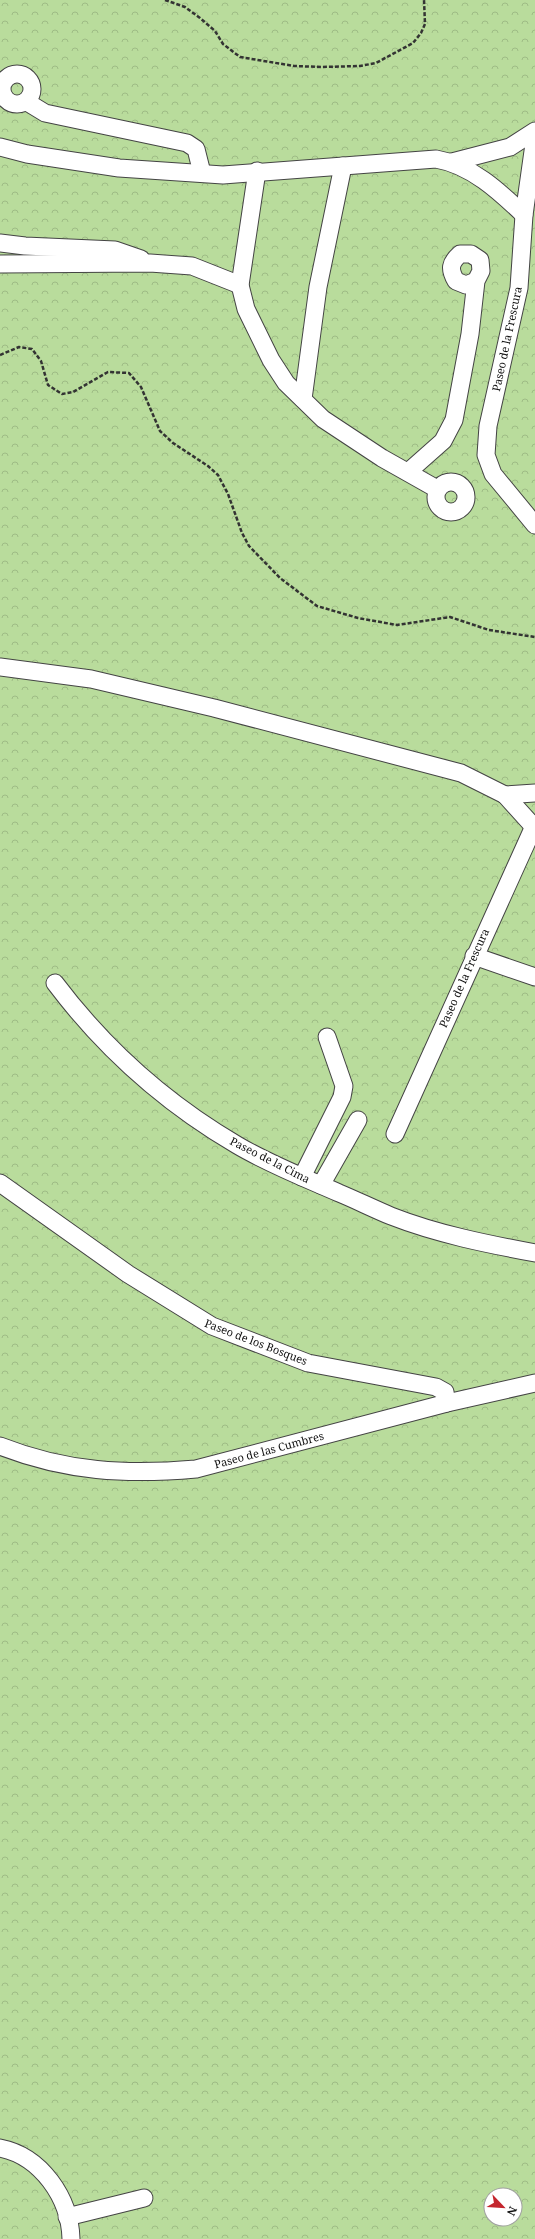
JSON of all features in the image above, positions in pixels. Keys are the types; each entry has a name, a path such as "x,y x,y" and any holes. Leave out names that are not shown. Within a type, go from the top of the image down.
{"street":[{"path":"27,102 45,113 187,143 196,149 202,173"},
{"path":"452,162 510,147 535,131"},
{"name":"Paseo de la Frescura","path":"535,137 524,215 527,289 488,426 486,455 493,474 535,525"},
{"path":"0,147 28,154 119,168 223,175 257,171 436,159 452,162 496,188 524,215"},
{"path":"303,399 318,287 343,166"},
{"path":"257,171 240,285 246,309 267,354 286,383 323,419 437,489"},
{"path":"0,243 25,246 115,250 150,263"},
{"path":"0,264 150,263 192,266 240,285"},
{"path":"408,472 443,441 454,420 470,334 476,281"},
{"path":"0,666 91,679 214,708 462,773 505,795 534,825"},
{"path":"505,795 535,793"},
{"name":"Paseo de la Frescura","path":"395,1134 534,825"},
{"path":"474,956 535,977"},
{"name":"Paseo de la Cima","path":"55,983 76,1012 103,1041 146,1080 196,1118 237,1145 302,1177 393,1216 473,1241 535,1253"},
{"path":"302,1177 342,1097 344,1086 327,1038"},
{"path":"321,1185 358,1120"},
{"name":"Paseo de los Bosques","path":"0,1183 128,1274 212,1326 308,1363 436,1387 445,1392 447,1403"},
{"name":"Paseo de las Cumbres","path":"0,1446 27,1457 70,1467 116,1472 160,1472 196,1469 447,1403 535,1383"},
{"path":"0,2148 30,2159 51,2181 65,2208 71,2239"},
{"path":"67,2217 144,2198"}],"path":[{"path":"165,0 185,7 200,18 215,31 223,44 240,57 294,66 322,67 360,66 376,63 413,43 421,33 425,24 424,0"},
{"path":"0,355 19,347 32,349 41,361 48,385 62,394 73,392 108,372 129,373 141,387 160,431 173,443 208,466 218,475 228,494 242,533 249,546 280,578 317,606 350,616 397,625 450,616 489,630 535,637"}],"green space":[{"path":"0,0 535,0 535,2239 0,2239"}]}
